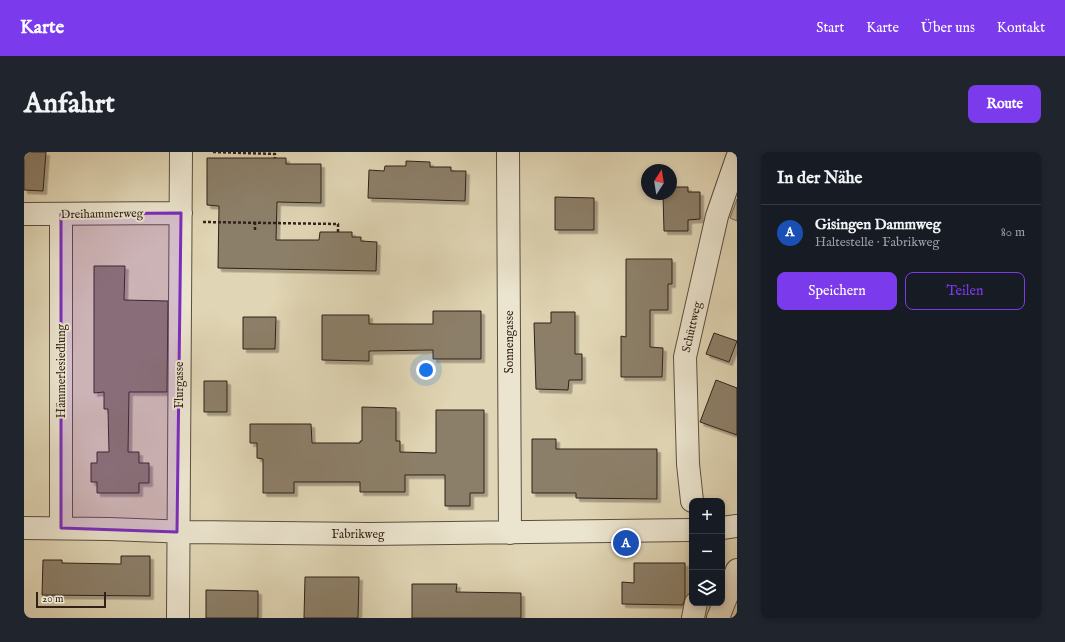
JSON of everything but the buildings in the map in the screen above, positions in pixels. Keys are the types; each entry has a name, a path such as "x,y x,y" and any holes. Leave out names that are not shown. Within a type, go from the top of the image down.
{"street":[{"name":"Flurgasse","path":"178,618 181,152"},
{"name":"Sonnengasse","path":"508,152 510,533"},
{"name":"Schüttweg","path":"692,498 688,464 685,358 717,216 737,158"},
{"name":"Dreihammerweg","path":"24,214 181,217"},
{"name":"Hämmerlesiedlung","path":"61,214 61,528"},
{"path":"725,528 737,526"},
{"name":"Fabrikweg","path":"24,528 178,532 361,534 689,530"},
{"path":"718,618 737,570"},
{"path":"693,618 695,606"}],"path":[{"path":"213,152 275,154 274,158"},
{"path":"181,217 255,222 338,224 338,232"},
{"path":"255,222 255,231"}],"highlighted area":[{"path":"181,213 177,532 61,528 61,214"}],"shaded area":[{"path":"737,199 737,221 730,218"}],"place":[{"name":"Gisingen Dammweg","path":"626,543"}]}
